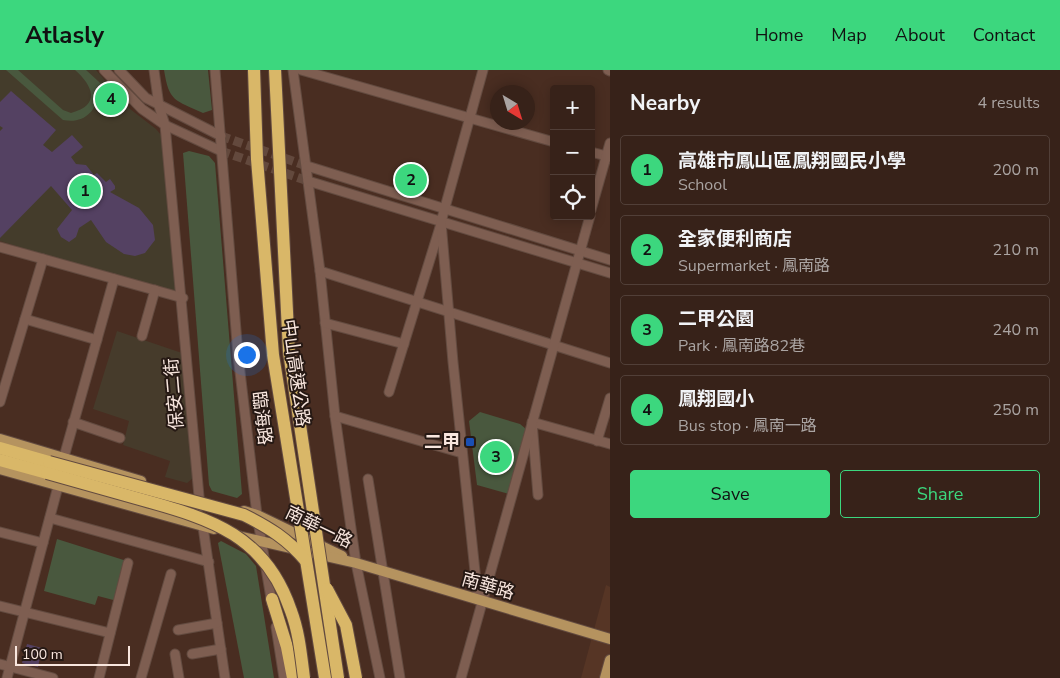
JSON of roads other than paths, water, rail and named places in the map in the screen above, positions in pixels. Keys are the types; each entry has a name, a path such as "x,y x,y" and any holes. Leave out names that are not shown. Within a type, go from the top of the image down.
{"highway":[{"name":"中山高速公路","path":"254,70 257,160 273,355 325,678"},
{"name":"中山高速公路","path":"275,70 289,352 338,678"},
{"path":"0,448 48,468 190,513 217,524 239,538 271,570 284,592 298,636 304,678"},
{"path":"0,460 48,468 210,504 244,515 270,528 300,553 335,600 346,625 356,678"},
{"path":"272,599 287,647 293,678"}],"main road":[{"name":"南華一路","path":"0,440 257,515 356,563"},
{"name":"南華一路","path":"0,468 263,543 356,563"},
{"name":"南華路","path":"356,563 610,638"},
{"path":"604,678 610,660"}],"street":[{"path":"104,70 142,109 165,124 221,150"},
{"path":"119,70 146,98 221,136"},
{"name":"保安二街","path":"154,70 159,106 165,124 199,498 225,678"},
{"name":"臨海路","path":"215,70 238,355 257,515 284,678"},
{"path":"293,70 320,271 335,416 356,563 380,678"},
{"path":"301,70 550,141"},
{"path":"389,392 441,222 483,70"},
{"path":"595,198 608,157 610,143"},
{"path":"595,153 608,157"},
{"path":"306,166 610,260"},
{"path":"308,181 610,273"},
{"path":"461,678 480,600 589,220"},
{"path":"441,222 462,453 480,600"},
{"path":"0,247 182,298"},
{"path":"0,402 43,259"},
{"path":"320,271 610,363"},
{"path":"7,678 50,518 63,458 114,279"},
{"path":"142,336 155,290"},
{"path":"25,318 97,340"},
{"path":"325,323 404,344"},
{"path":"597,441 610,398"},
{"path":"335,416 462,453"},
{"path":"73,422 120,438"},
{"path":"532,422 610,444"},
{"path":"532,422 538,495"},
{"path":"368,479 400,678"},
{"path":"50,518 209,562"},
{"path":"0,532 43,543"},
{"path":"98,678 128,563"},
{"path":"141,678 171,574"},
{"path":"0,606 110,633"},
{"path":"178,630 217,623"},
{"path":"192,654 221,649"},
{"path":"175,654 179,678"},
{"path":"0,664 53,678"}],"tunnel":[{"path":"221,136 307,166"},
{"path":"221,151 308,181"}],"place":[{"name":"鳳翔國小","path":"111,99"},
{"name":"全家便利商店","path":"411,180"},
{"name":"高雄市鳳山區鳳翔國民小學","path":"85,191"},
{"name":"二甲","path":"470,442"},
{"name":"二甲公園","path":"496,457"}]}
